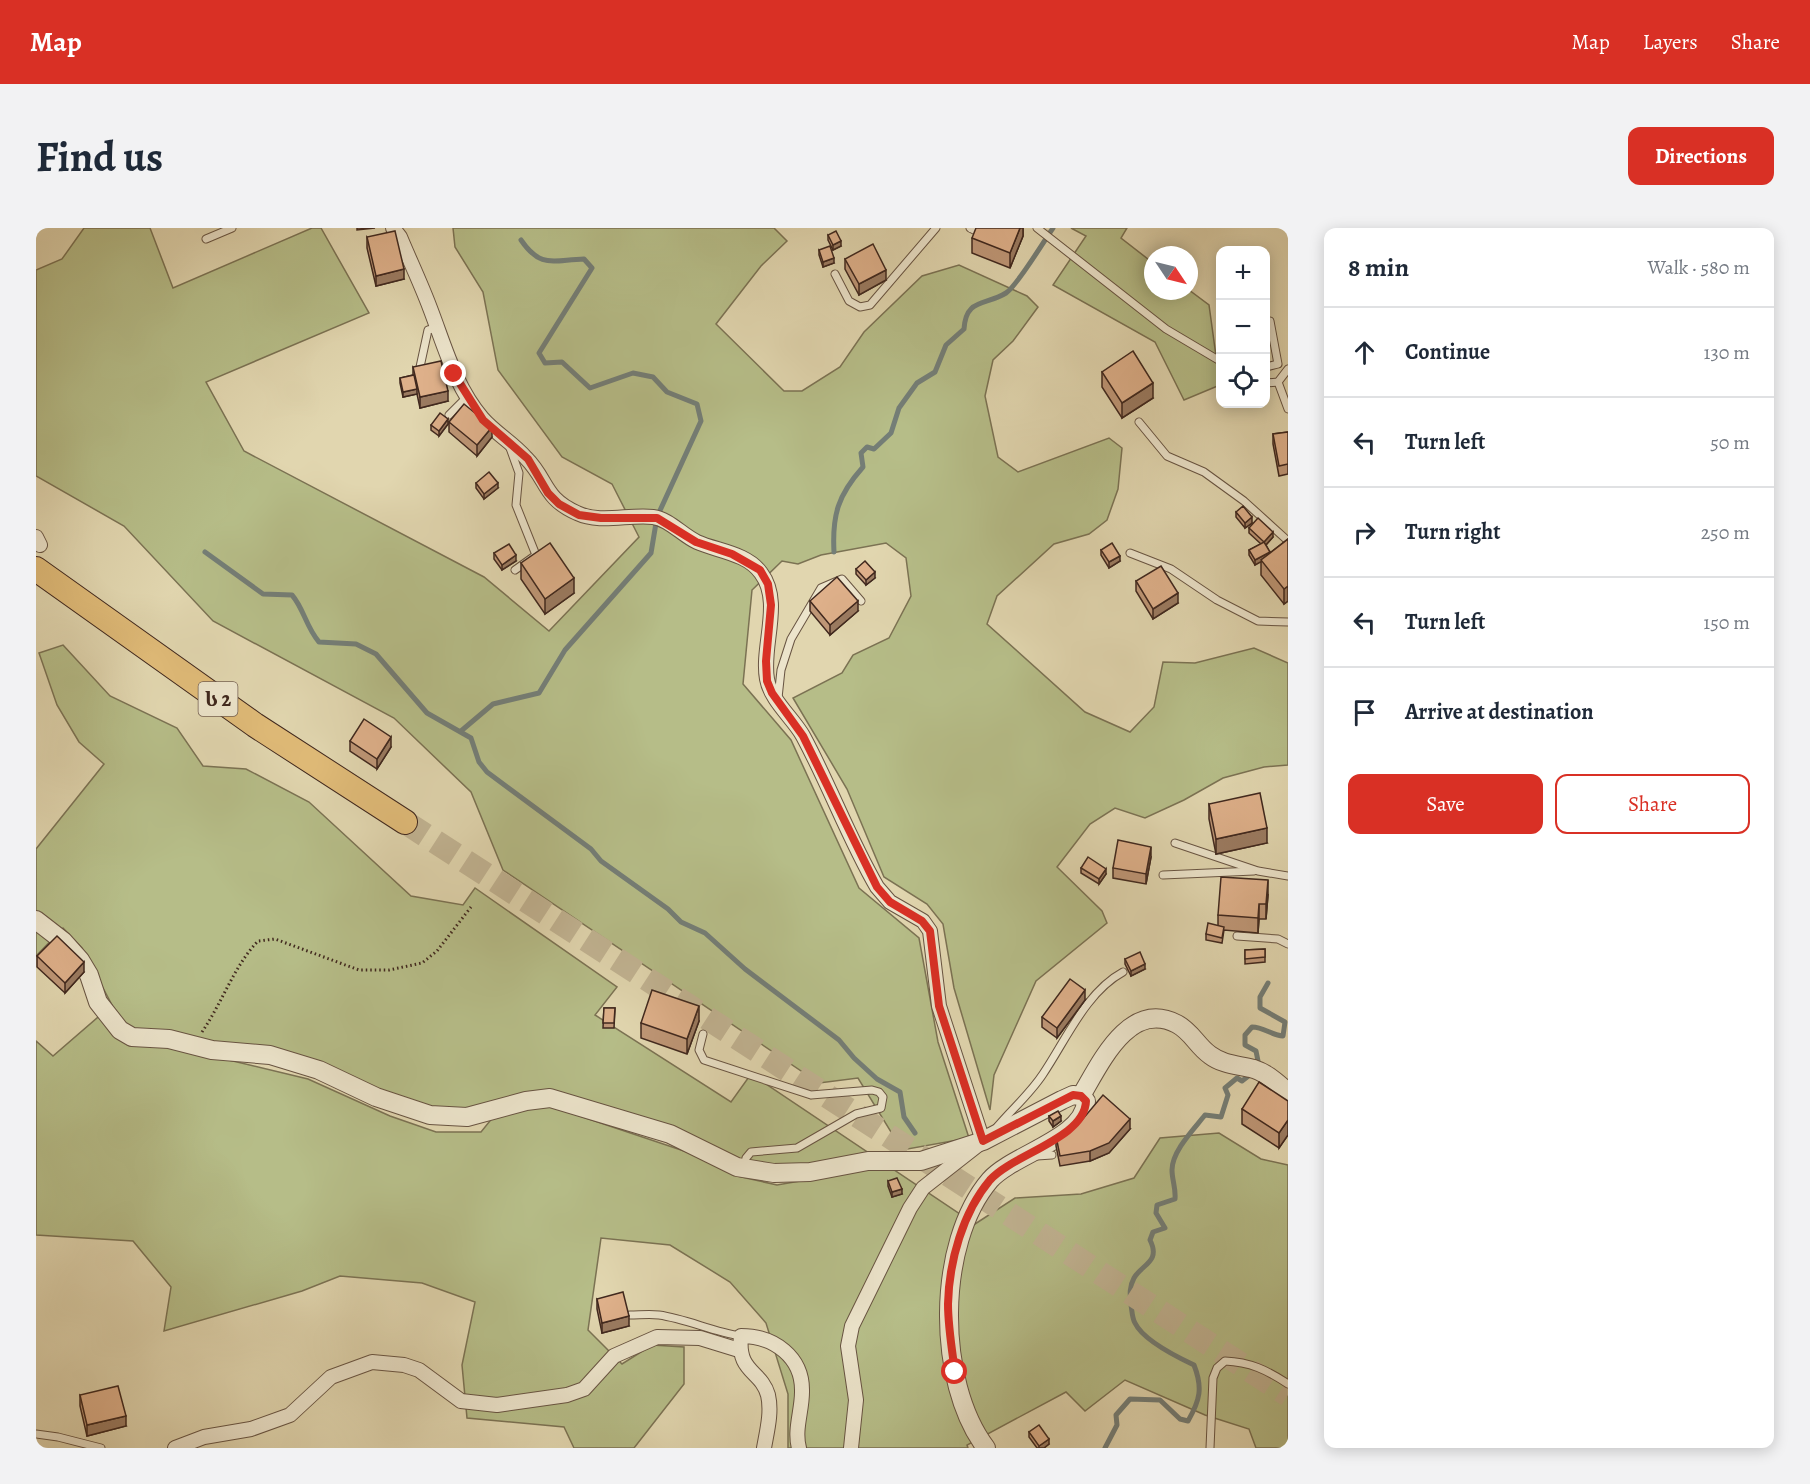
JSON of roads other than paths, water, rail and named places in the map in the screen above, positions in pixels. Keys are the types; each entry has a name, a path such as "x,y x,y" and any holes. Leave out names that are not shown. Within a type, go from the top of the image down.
{"highway":[{"name":"ს 2","path":"36,569 255,725 405,822"}],"street":[{"path":"391,231 437,328 454,374 466,397 483,420 528,459 548,493 559,504 579,515 601,518 657,518 696,542 732,554 760,570 768,584 771,605 766,661 767,681 803,736 877,887 890,902 922,921 930,931 939,1006 983,1141"},
{"path":"36,920 63,941 80,960 89,975 98,1002 120,1030 132,1037 169,1039 212,1050 239,1051 296,1062 376,1097 430,1115 466,1118 526,1101 550,1098 670,1134 744,1170 774,1173 801,1172 868,1161 921,1161 983,1141 1062,1100 1073,1095 1081,1096 1086,1101 1086,1108 1080,1119 1061,1136 1023,1156 991,1179 976,1200 957,1247 948,1303 955,1372 974,1426 986,1448"},
{"path":"1081,1096 1120,1035 1134,1024 1156,1019 1175,1023 1191,1033 1210,1056 1266,1074 1288,1092"},
{"path":"851,1448 856,1400 848,1346 852,1326 910,1208 923,1188 983,1141"},
{"path":"175,1448 204,1437 251,1429 290,1415 331,1377 372,1362 397,1363 419,1370 461,1401 497,1405 567,1395 584,1389 614,1356 657,1336 778,1344 794,1359 802,1390 797,1440 799,1448"},
{"path":"740,1343 744,1364 768,1394 769,1420 764,1448"}],"lane":[{"path":"206,239 232,228"},
{"path":"835,274 849,301 860,307 870,305 936,228"},
{"path":"1037,228 1166,329 1216,358"},
{"path":"1270,321 1278,364 1270,366"},
{"path":"420,367 428,330 437,328"},
{"path":"1270,383 1278,382 1288,369"},
{"path":"1278,382 1288,409"},
{"path":"449,415 466,397"},
{"path":"1139,422 1167,456 1204,472 1244,501 1288,541"},
{"path":"503,436 513,454 519,473 516,505 536,555 515,570"},
{"path":"1130,553 1171,569 1217,600 1258,621 1288,622"},
{"path":"778,700 781,670 791,639 821,588 842,579 861,600"},
{"path":"1175,843 1258,871 1288,876"},
{"path":"1163,875 1258,871"},
{"path":"1237,936 1278,939 1288,944"},
{"path":"983,1141 1037,1082 1108,980 1123,972"},
{"path":"703,1034 699,1050 704,1060 811,1095 872,1090 879,1092 883,1097 881,1107 856,1114 797,1148 751,1152 746,1158 744,1170"},
{"path":"1023,1156 1052,1155"},
{"path":"630,1315 658,1315 684,1321 740,1343"},
{"path":"1210,1448 1213,1378 1217,1368 1225,1360 1244,1361 1270,1371 1288,1383"},
{"path":"36,1434 101,1448"}],"waterway":[{"path":"834,552 834,527 838,506 854,477 863,467 861,453 867,447 874,449 891,433 899,408 917,383 935,372 946,345 964,329 968,312 978,304 998,297 1011,289 1053,228"},
{"path":"461,731 493,704 539,693 565,650 651,553 657,517 701,421 697,404 667,392 653,377 633,373 590,388 562,362 545,363 539,353 592,268 584,259 555,261 541,259 521,240"},
{"path":"205,552 263,594 292,595 319,642 356,644 376,654 427,713 471,738 479,762 487,772 591,849 601,861 668,909 681,922 705,933 745,969 839,1040 854,1058 877,1079 900,1092 904,1117 915,1133"},
{"path":"1258,1061 1256,1051 1245,1045 1245,1035 1252,1027 1283,1036 1285,1022 1260,1008 1260,997 1268,983"},
{"path":"1105,1448 1117,1425 1116,1415 1130,1399 1160,1400 1180,1419 1188,1421 1195,1407 1199,1394 1199,1380 1194,1365 1161,1347 1139,1329 1133,1316 1131,1288 1137,1273 1152,1258 1153,1247 1150,1240 1153,1232 1165,1228 1156,1213 1157,1205 1175,1199 1172,1170 1176,1155 1205,1115 1221,1117 1228,1095 1225,1088 1237,1078 1242,1081 1251,1074"}],"tunnel":[{"path":"405,822 1288,1395"}]}
